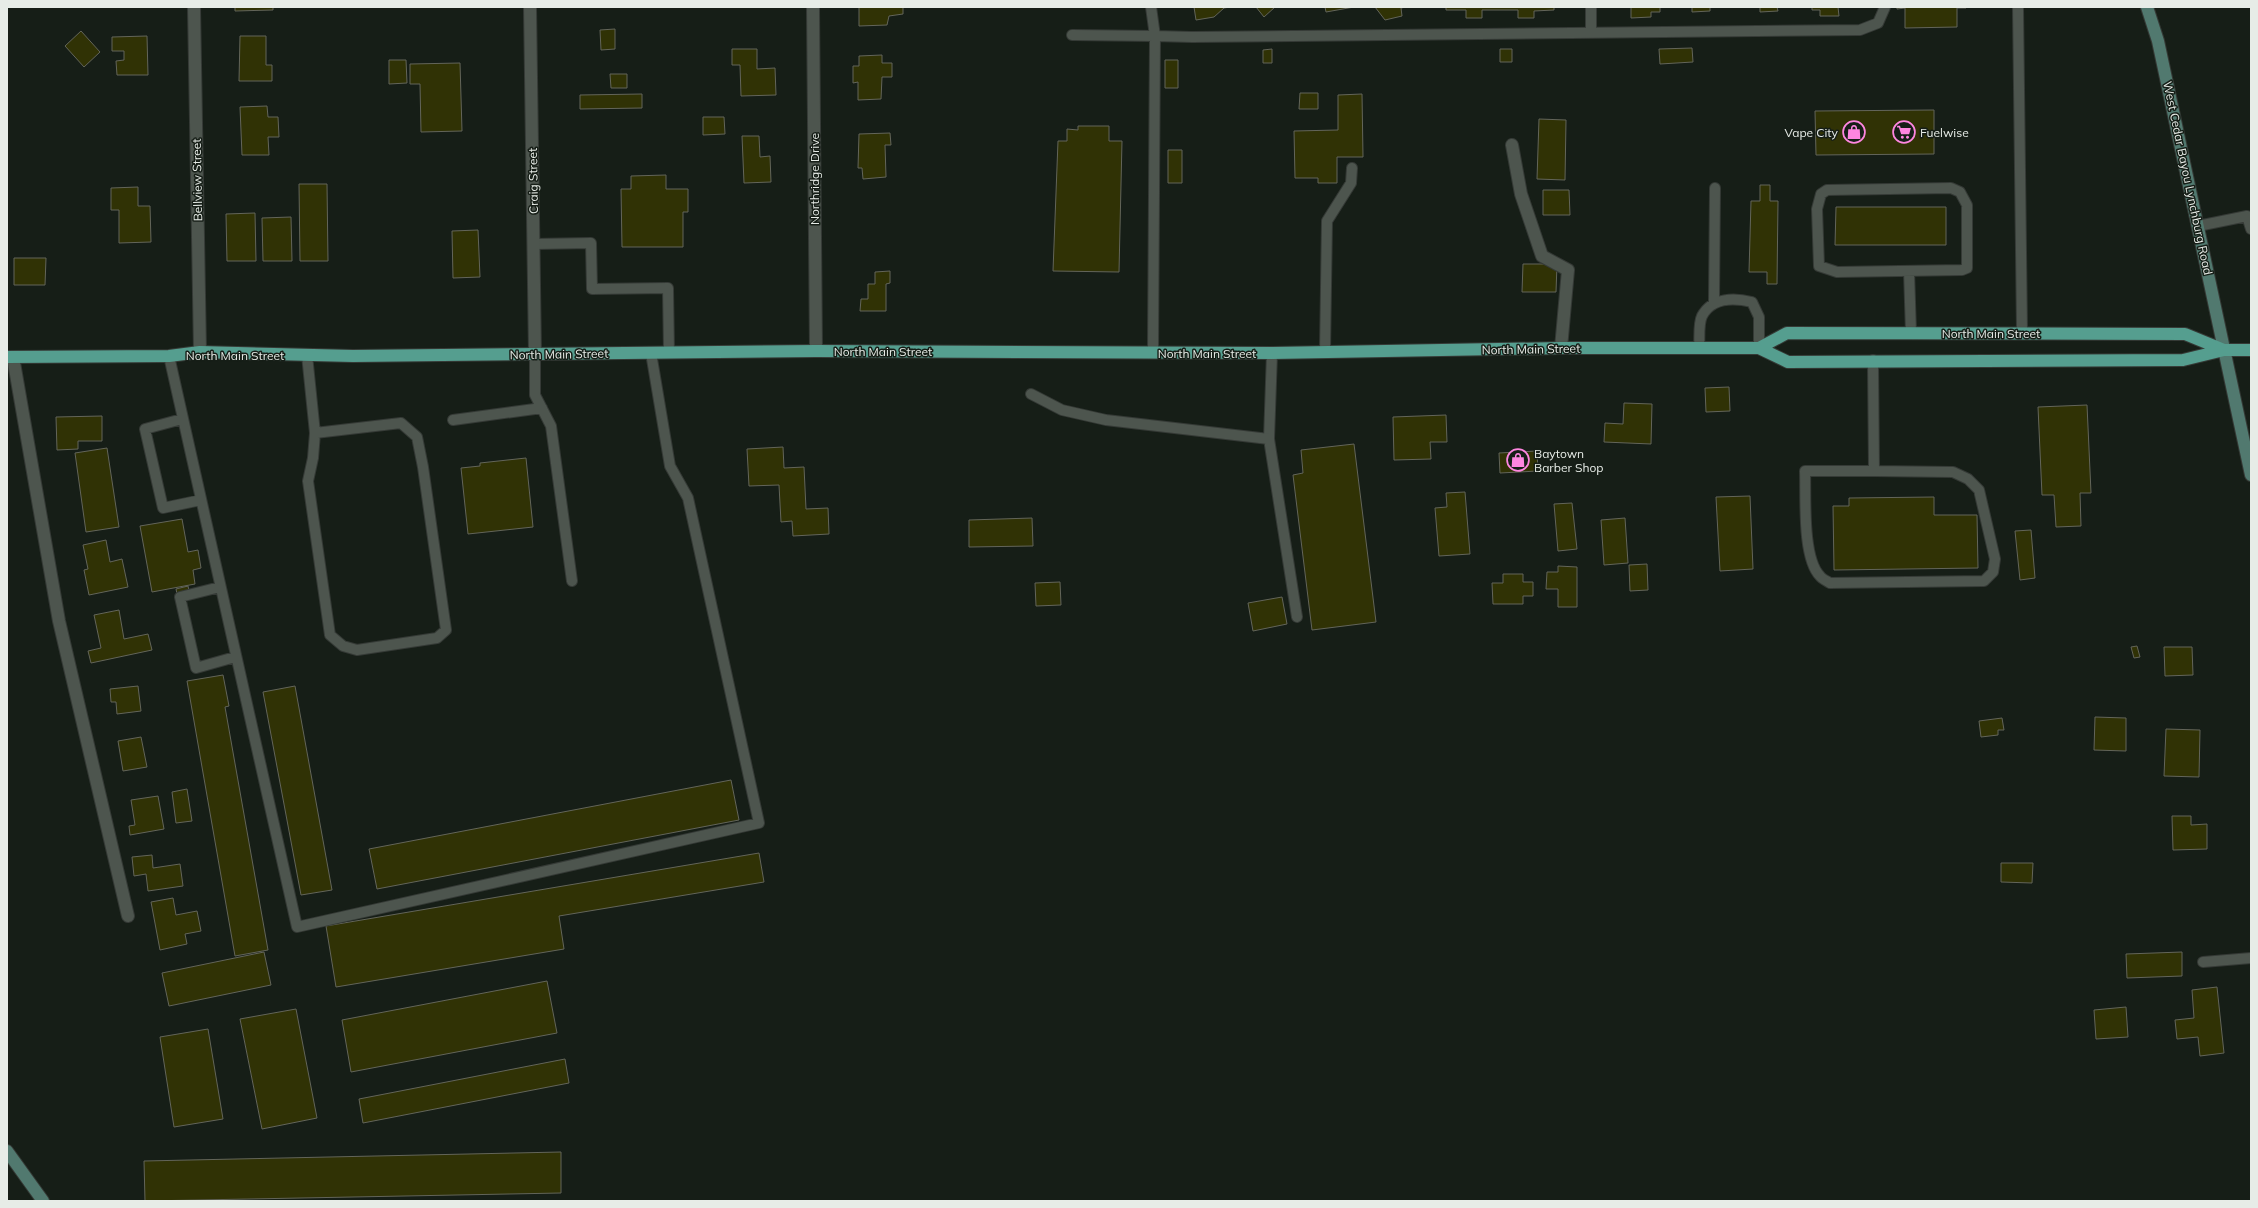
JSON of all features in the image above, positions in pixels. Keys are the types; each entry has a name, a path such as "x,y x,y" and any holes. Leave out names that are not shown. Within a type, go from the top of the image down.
{"main road":[{"name":"West Cedar Bayou Lynchburg Road","path":"2147,7 2158,41 2251,475"},
{"name":"North Main Street","path":"1759,348 1787,333 2022,332 2185,334 2224,350"},
{"name":"North Main Street","path":"10,357 168,356 200,352 307,355 816,351 1272,353 1561,348 1759,348 1788,362 1873,360 2015,362 2183,360 2224,350 2251,350"},
{"path":"7,1151 43,1201"}],"street":[{"name":"Bellview Street","path":"194,7 200,352"},
{"name":"Craig Street","path":"530,7 535,354"},
{"name":"Northridge Drive","path":"813,7 816,351"},
{"path":"1512,145 1521,194 1542,256 1568,270 1561,348"},
{"path":"10,357 59,621 128,916"}],"lane":[{"path":"1151,7 1155,36 1153,353"},
{"path":"1591,7 1591,33"},
{"path":"1072,36 1860,30 1878,23 1885,7"},
{"path":"2018,7 2022,332"},
{"path":"1325,352 1327,221 1352,183 1352,168"},
{"path":"1714,303 1715,188"},
{"path":"1951,188 1960,192 1967,205 1967,268 1962,270 1909,272 1837,272 1819,266 1817,209 1821,194 1827,190 1842,189 1951,188"},
{"path":"2198,226 2246,216 2251,229"},
{"path":"534,244 591,243 592,289 668,288 669,353"},
{"path":"1909,272 1911,333"},
{"path":"1699,348 1701,317 1714,303 1737,298 1752,302 1759,317 1759,348"},
{"path":"168,356 297,928 759,823 688,498 670,466 651,353"},
{"path":"1272,353 1269,439 1297,617"},
{"path":"535,354 535,395 551,426 572,581"},
{"path":"307,355 315,433 313,458 308,481 330,635 344,646 357,650 437,638 446,630 423,467 417,437 401,423 315,433"},
{"path":"1873,360 1874,471"},
{"path":"1030,394 1062,410 1106,420 1269,439"},
{"path":"453,420 542,408"},
{"path":"182,419 145,429 163,508 201,500"},
{"path":"1805,471 1874,471 1953,472 1968,479 1980,490 1995,559 1993,572 1984,581 1830,583 1820,576 1811,560 1806,524 1805,471"},
{"path":"220,587 180,598 196,668 235,657"},
{"path":"2203,962 2251,958"}],"building":[{"path":"235,7 273,7 273,10 235,11"},
{"path":"859,7 903,7 903,14 889,16 887,25 859,26"},
{"path":"1194,7 1230,7 1224,8 1214,17 1196,20"},
{"path":"1256,7 1275,7 1264,17"},
{"path":"1325,7 1354,7 1326,12"},
{"path":"1375,7 1406,7 1401,8 1402,16 1385,20"},
{"path":"1446,7 1554,7 1554,10 1534,11 1534,18 1518,18 1518,10 1482,10 1482,18 1466,18 1466,10 1446,10"},
{"path":"1631,7 1660,7 1660,12 1651,12 1651,17 1631,18"},
{"path":"1692,7 1710,7 1710,11 1692,12"},
{"path":"1760,7 1777,7 1778,11 1760,12"},
{"path":"1812,7 1838,7 1839,16 1820,16 1820,10 1812,10"},
{"path":"1897,7 1966,8 1957,8 1957,27 1905,28 1905,8 1897,9"},
{"path":"615,29 615,49 601,50 600,30"},
{"path":"81,31 100,52 84,67 65,46"},
{"path":"147,36 148,75 117,75 116,61 124,60 124,51 112,51 112,37"},
{"path":"240,36 266,36 266,65 272,65 272,81 239,81"},
{"path":"1692,48 1693,62 1660,64 1659,49"},
{"path":"732,49 757,49 757,69 775,68 776,95 741,96 740,65 732,65"},
{"path":"1272,49 1272,63 1263,63 1263,50"},
{"path":"1500,49 1512,49 1512,62 1500,62"},
{"path":"882,55 882,63 892,63 892,77 882,77 881,99 858,100 858,82 853,83 853,66 859,66 859,56"},
{"path":"389,60 406,60 407,83 389,84"},
{"path":"1165,60 1178,60 1178,88 1165,88"},
{"path":"460,63 462,131 421,132 420,84 410,84 410,64"},
{"path":"610,74 627,74 627,88 611,88"},
{"path":"1300,93 1318,93 1318,109 1299,109"},
{"path":"642,94 642,108 580,109 580,95"},
{"path":"1362,94 1363,157 1337,157 1337,183 1318,183 1318,178 1295,178 1294,131 1338,130 1338,95"},
{"path":"267,106 268,117 278,117 279,137 268,137 269,155 242,155 240,107"},
{"path":"1934,110 1934,154 1816,155 1815,111"},
{"path":"703,117 724,117 725,134 703,135"},
{"path":"1539,119 1566,120 1565,180 1537,179"},
{"path":"1078,126 1109,126 1109,141 1122,141 1119,272 1053,271 1058,141 1067,141 1067,129 1078,130"},
{"path":"890,133 891,145 885,145 886,177 863,179 862,168 858,168 859,134"},
{"path":"742,136 759,136 760,157 770,156 771,182 744,183"},
{"path":"1168,150 1182,150 1182,183 1168,183"},
{"path":"666,175 666,189 688,189 688,212 683,212 683,247 622,247 621,189 631,189 631,176"},
{"path":"299,184 327,184 328,261 300,261"},
{"path":"1760,185 1770,185 1770,201 1778,201 1777,284 1767,284 1767,272 1749,272 1751,201 1760,201"},
{"path":"138,187 138,206 150,206 151,242 119,243 119,210 111,210 111,188"},
{"path":"1543,190 1569,190 1570,215 1543,215"},
{"path":"1836,207 1946,207 1946,245 1835,245"},
{"path":"255,213 256,261 227,261 226,214"},
{"path":"291,217 292,261 263,261 262,218"},
{"path":"478,230 480,277 453,278 452,231"},
{"path":"14,258 46,258 45,285 14,285"},
{"path":"1523,264 1557,264 1556,292 1522,292"},
{"path":"890,271 890,283 886,284 886,311 860,311 861,299 868,299 868,284 875,284 875,272"},
{"path":"1729,387 1730,411 1706,412 1705,388"},
{"path":"1624,403 1652,404 1651,444 1604,442 1605,423 1623,424"},
{"path":"2087,405 2091,493 2080,493 2081,526 2056,527 2054,495 2042,495 2038,407"},
{"path":"1446,415 1447,442 1430,442 1431,459 1394,460 1393,417"},
{"path":"102,416 102,441 78,441 78,449 57,450 56,417"},
{"path":"1354,444 1376,622 1312,630 1293,475 1303,473 1301,450"},
{"path":"783,447 784,468 804,467 806,509 828,508 829,534 793,536 792,521 781,522 779,485 749,486 747,449"},
{"path":"107,448 119,527 86,532 75,453"},
{"path":"1537,451 1538,471 1500,473 1499,453"},
{"path":"526,458 533,527 468,534 461,468 480,466 480,463"},
{"path":"1465,492 1470,554 1439,556 1435,508 1447,507 1446,493"},
{"path":"1750,496 1753,569 1720,571 1716,497"},
{"path":"1934,497 1934,515 1977,515 1978,568 1834,570 1833,506 1849,506 1849,498"},
{"path":"1572,503 1577,549 1558,551 1554,504"},
{"path":"1032,518 1033,546 969,547 969,520"},
{"path":"1625,518 1628,563 1604,565 1601,520"},
{"path":"182,519 188,552 198,550 201,568 193,570 195,584 152,592 140,526"},
{"path":"2031,530 2035,578 2020,580 2015,531"},
{"path":"106,540 110,562 122,559 128,587 89,595 84,570 88,569 83,545"},
{"path":"1647,564 1648,590 1630,591 1629,565"},
{"path":"1558,566 1577,567 1577,607 1558,607 1558,589 1546,589 1547,572 1558,572"},
{"path":"1503,574 1523,574 1523,582 1533,582 1533,596 1523,596 1523,604 1493,604 1492,583 1503,583"},
{"path":"1060,582 1061,605 1036,606 1035,583"},
{"path":"188,586 189,591 177,594 176,589"},
{"path":"1282,597 1287,624 1253,631 1248,603"},
{"path":"119,610 124,639 148,634 152,650 91,663 88,651 101,648 94,615"},
{"path":"2137,646 2140,657 2134,658 2131,647"},
{"path":"2164,647 2192,647 2193,675 2165,676"},
{"path":"223,675 229,706 225,707 268,950 235,956 187,681"},
{"path":"138,686 141,711 117,714 116,702 111,702 110,689"},
{"path":"295,686 332,890 301,895 263,692"},
{"path":"2095,717 2126,718 2126,751 2094,750"},
{"path":"2002,718 2004,730 1998,730 1998,735 1981,737 1979,721"},
{"path":"2166,729 2200,730 2199,777 2164,776"},
{"path":"141,737 147,767 123,771 118,741"},
{"path":"731,780 739,820 377,889 369,849"},
{"path":"187,789 192,821 176,823 172,792"},
{"path":"158,796 164,829 130,835 129,826 135,825 131,800"},
{"path":"2172,816 2191,816 2191,825 2207,824 2207,849 2173,850"},
{"path":"759,853 764,882 559,916 564,949 336,987 326,926"},
{"path":"152,855 153,868 180,864 183,886 148,891 146,874 134,876 132,857"},
{"path":"2001,863 2033,863 2032,883 2001,882"},
{"path":"173,898 176,915 197,911 201,931 185,934 187,944 160,950 151,902"},
{"path":"264,952 271,985 169,1006 162,973"},
{"path":"2182,952 2182,976 2127,978 2126,954"},
{"path":"547,981 557,1033 351,1072 342,1020"},
{"path":"2217,987 2224,1053 2200,1056 2198,1037 2177,1039 2175,1020 2194,1018 2192,990"},
{"path":"2126,1007 2128,1037 2096,1039 2094,1010"},
{"path":"296,1009 317,1118 262,1129 240,1019"},
{"path":"208,1029 223,1119 174,1127 160,1037"},
{"path":"565,1059 569,1083 363,1123 359,1099"},
{"path":"561,1152 561,1193 145,1201 144,1161"}],"place":[{"name":"Vape City","path":"1854,132"},
{"name":"Fuelwise","path":"1904,132"},
{"name":"Baytown Barber Shop","path":"1518,460"}]}
